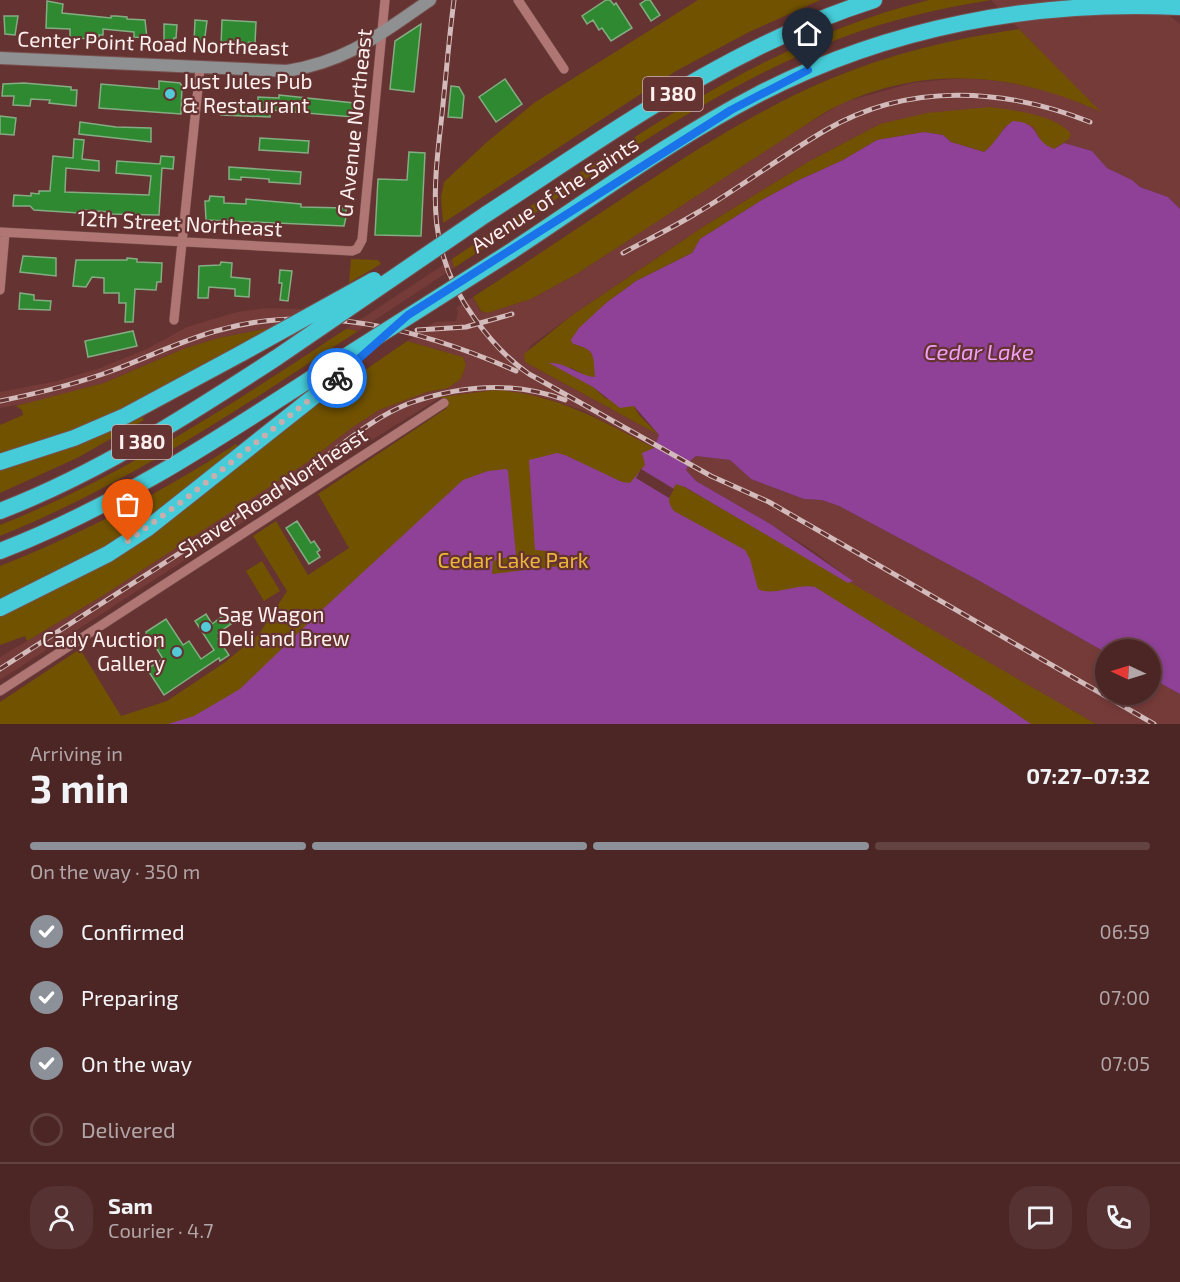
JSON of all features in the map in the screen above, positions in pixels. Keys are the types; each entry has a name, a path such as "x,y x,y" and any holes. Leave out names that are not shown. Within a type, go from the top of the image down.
{"highway":[{"name":"Avenue of the Saints","path":"0,511 49,490 136,445 276,358 485,215 627,122 710,72 779,36 874,0"},
{"name":"Avenue of the Saints","path":"0,551 62,525 157,476 510,252 675,144 758,94 848,54 904,36 968,20 1091,5 1180,7"},
{"path":"0,462 74,438 125,416 323,306 434,249"},
{"path":"0,608 108,554 148,528 350,368 408,315"}],"main road":[{"name":"Center Point Road Northeast","path":"0,58 265,72 287,71 337,59 382,33 430,0"}],"street":[{"name":"G Avenue Northeast","path":"357,249 362,240 385,0"},
{"path":"518,0 564,69"},
{"path":"174,320 200,69"},
{"path":"0,290 2,232"},
{"name":"12th Street Northeast","path":"2,232 352,251 357,249"},
{"name":"Shaver Road Northeast","path":"0,691 444,403"}],"shaded area":[{"path":"991,0 1150,0 1180,24 1180,209 1168,197 1140,187 1132,180 1107,168 1092,151 1064,143 1069,139 880,124 808,162 703,227 530,346 525,362 659,435 654,448 584,411 542,397 495,390 441,397 317,474 0,680 0,657 104,595 309,461 379,410 427,392 448,388 461,379 466,365 463,357 407,341 435,322 456,321 458,312 456,308 473,297 480,311 486,313 531,299 575,275 794,132 844,102 912,83 962,78 991,80 1050,90 1099,111"},
{"path":"452,259 454,268 358,331 346,329"},
{"path":"268,308 303,309 270,328 218,338 183,349 104,383 41,401 0,408 0,392 57,381 100,368 147,349 187,327 237,312"},
{"path":"696,456 730,460 751,479 804,499 822,500 839,506 976,579 1095,646 1095,705 1161,705 1161,684 1180,694 1180,724 1096,724 848,583 852,581 815,552 696,481 686,470"}],"green space":[{"path":"698,0 820,0 749,32 676,71 443,223 441,197 444,182 487,142 534,103"},
{"path":"929,0 991,0 896,20 841,38 789,60 739,85 642,142 454,268 452,259 622,145 740,75 801,45 864,19"},
{"path":"1019,29 1101,112 1067,98 997,81 962,78 927,80 892,86 858,97 824,113 575,275 531,299 487,313 481,311 473,297 694,152 774,105 852,70 899,55 947,42"},
{"path":"990,107 1045,118 1055,122 1071,134 1069,139 1054,149 1043,145 1033,126 1006,125 992,146 984,152 951,142 943,135 924,132 877,140 843,160 762,200 700,239 692,253 636,281 606,303 573,344 590,351 596,377 587,377 570,367 576,376 605,398 634,406 639,415 659,435 525,362 524,354 571,316 703,227 808,162 880,124 927,113"},
{"path":"351,259 378,260 381,264 349,283"},
{"path":"270,328 139,401 105,417 36,443 0,453 0,425 23,415 22,410 16,406 104,383 183,349 218,338"},
{"path":"346,329 358,331 228,416 94,493 0,536 0,525 46,506 135,461 263,384"},
{"path":"407,341 463,357 466,365 461,379 448,388 427,392 379,410 309,461 104,595 27,641 25,636 0,645 0,616 33,600"},
{"name":"Cedar Lake Park","path":"495,390 538,397 578,410 654,448 643,457 645,462 679,484 1096,724 0,724 0,702 80,649 121,716 167,701 224,663 259,634 287,591 253,536 276,521 308,575 349,548 318,494 447,408 441,397"},
{"path":"141,415 144,420 77,458 0,493 0,468"},
{"path":"236,444 239,447 142,523 102,550 0,602 0,566 121,511"},
{"path":"262,561 280,591 264,601 246,571"}],"water":[{"name":"Cedar Lake","path":"1013,121 1022,122 1032,128 1042,141 1054,149 1064,143 1092,151 1107,168 1132,180 1140,187 1168,197 1180,209 1180,694 1161,684 1161,639 1095,639 1095,646 976,579 839,506 822,500 804,499 751,479 730,460 696,456 686,470 696,481 772,525 853,581 848,583 685,487 676,484 669,501 674,511 745,550 750,559 758,589 771,592 815,587 1031,724 168,724 194,716 240,689 463,480 488,471 506,469 508,471 516,555 493,561 492,574 560,566 559,552 535,550 529,460 557,453 622,482 630,483 645,465 642,453 654,448 659,435 634,406 620,408 593,387 549,363 595,377 592,354 586,348 573,344 571,340 579,328 606,303 636,281 692,253 700,239 762,200 843,160 877,140 924,132 943,135 951,142 984,152"}],"pier":[{"path":"641,469 674,489 669,498 636,478"}],"building":[{"path":"606,0 610,0 614,5 616,3 632,28 611,41 602,28 599,30 593,20 587,24 582,16"},
{"path":"650,0 660,15 651,21 640,4"},
{"path":"47,1 63,4 62,13 145,20 147,38 134,37 134,32 103,29 103,35 99,35 99,39 70,38 70,29 46,28"},
{"path":"4,16 18,16 15,35 5,34"},
{"path":"195,20 207,21 204,44 194,43"},
{"path":"222,20 256,22 255,43 249,42 248,46 221,45"},
{"path":"164,24 177,25 176,38 173,41 164,40"},
{"path":"421,24 414,92 390,89 395,41"},
{"path":"505,79 522,104 496,122 479,97"},
{"path":"159,81 180,83 182,86 181,114 99,108 101,84 159,89"},
{"path":"24,83 71,87 71,90 77,90 76,106 49,103 50,100 31,99 30,106 13,105 14,96 2,96 3,84"},
{"path":"451,86 459,87 464,96 462,118 448,117"},
{"path":"279,95 354,103 353,117 271,110 270,117 221,115 221,102 258,104 258,97 279,98"},
{"path":"0,116 16,118 14,135 0,134"},
{"path":"80,122 116,127 151,128 151,142 79,134"},
{"path":"260,138 309,141 308,153 259,150"},
{"path":"74,139 84,140 82,159 99,161 99,171 66,168 65,192 149,195 151,176 116,173 117,161 160,164 161,156 174,157 173,169 162,168 159,215 110,214 110,212 82,210 79,213 13,206 14,195 31,196 31,193 39,194 39,191 50,191 53,156 73,158"},
{"path":"409,152 425,153 421,236 375,235 378,179 407,180"},
{"path":"229,167 301,172 300,184 241,177 241,180 229,179"},
{"path":"210,196 224,197 224,203 246,204 246,199 301,204 301,207 346,208 346,217 344,226 206,220 205,201 209,201"},
{"path":"23,256 56,258 56,276 20,272"},
{"path":"127,258 137,259 137,262 162,263 161,282 157,282 156,290 135,289 133,322 125,322 126,303 119,303 119,293 104,293 104,278 92,277 86,287 73,286 76,260 127,260"},
{"path":"221,262 232,263 231,277 250,279 249,297 235,296 235,289 209,287 208,298 198,298 199,266 220,265"},
{"path":"280,270 292,271 288,301 280,300 282,283 279,283"},
{"path":"20,293 34,295 34,300 51,301 50,310 19,309"},
{"path":"133,331 137,346 88,357 85,341"},
{"path":"297,521 311,543 314,541 320,550 317,552 320,557 309,564 286,528"},
{"name":"Cady Auction Gallery","path":"206,614 212,624 224,615 231,624 218,633 221,638 218,639 229,655 220,661 219,658 164,695 147,669 163,659 154,644 147,641 146,632 166,619 183,645 189,641 201,659 214,650 195,621"}],"railway":[{"path":"454,0 436,170 436,221 447,269 459,294 475,319 500,349 529,374 711,476 769,502 1154,724"},
{"path":"623,253 712,204 826,130 857,114 890,104 923,97 957,95 991,97 1024,102 1090,122"},
{"path":"417,330 466,327 512,314"},
{"path":"0,401 86,380 216,331 254,322 292,319 369,324 407,332 481,356 516,371"},
{"path":"0,669 293,480 364,428 394,410 429,397 468,389 526,390 565,400"}],"way so far":[{"path":"128,541 202,486 337,378"}],"place":[{"name":"Just Jules Pub & Restaurant","path":"170,94"},
{"name":"Sag Wagon Deli and Brew","path":"206,627"},
{"name":"Cady Auction Gallery","path":"177,652"}],"route":[{"path":"337,378 408,315 731,110 808,70"}]}
